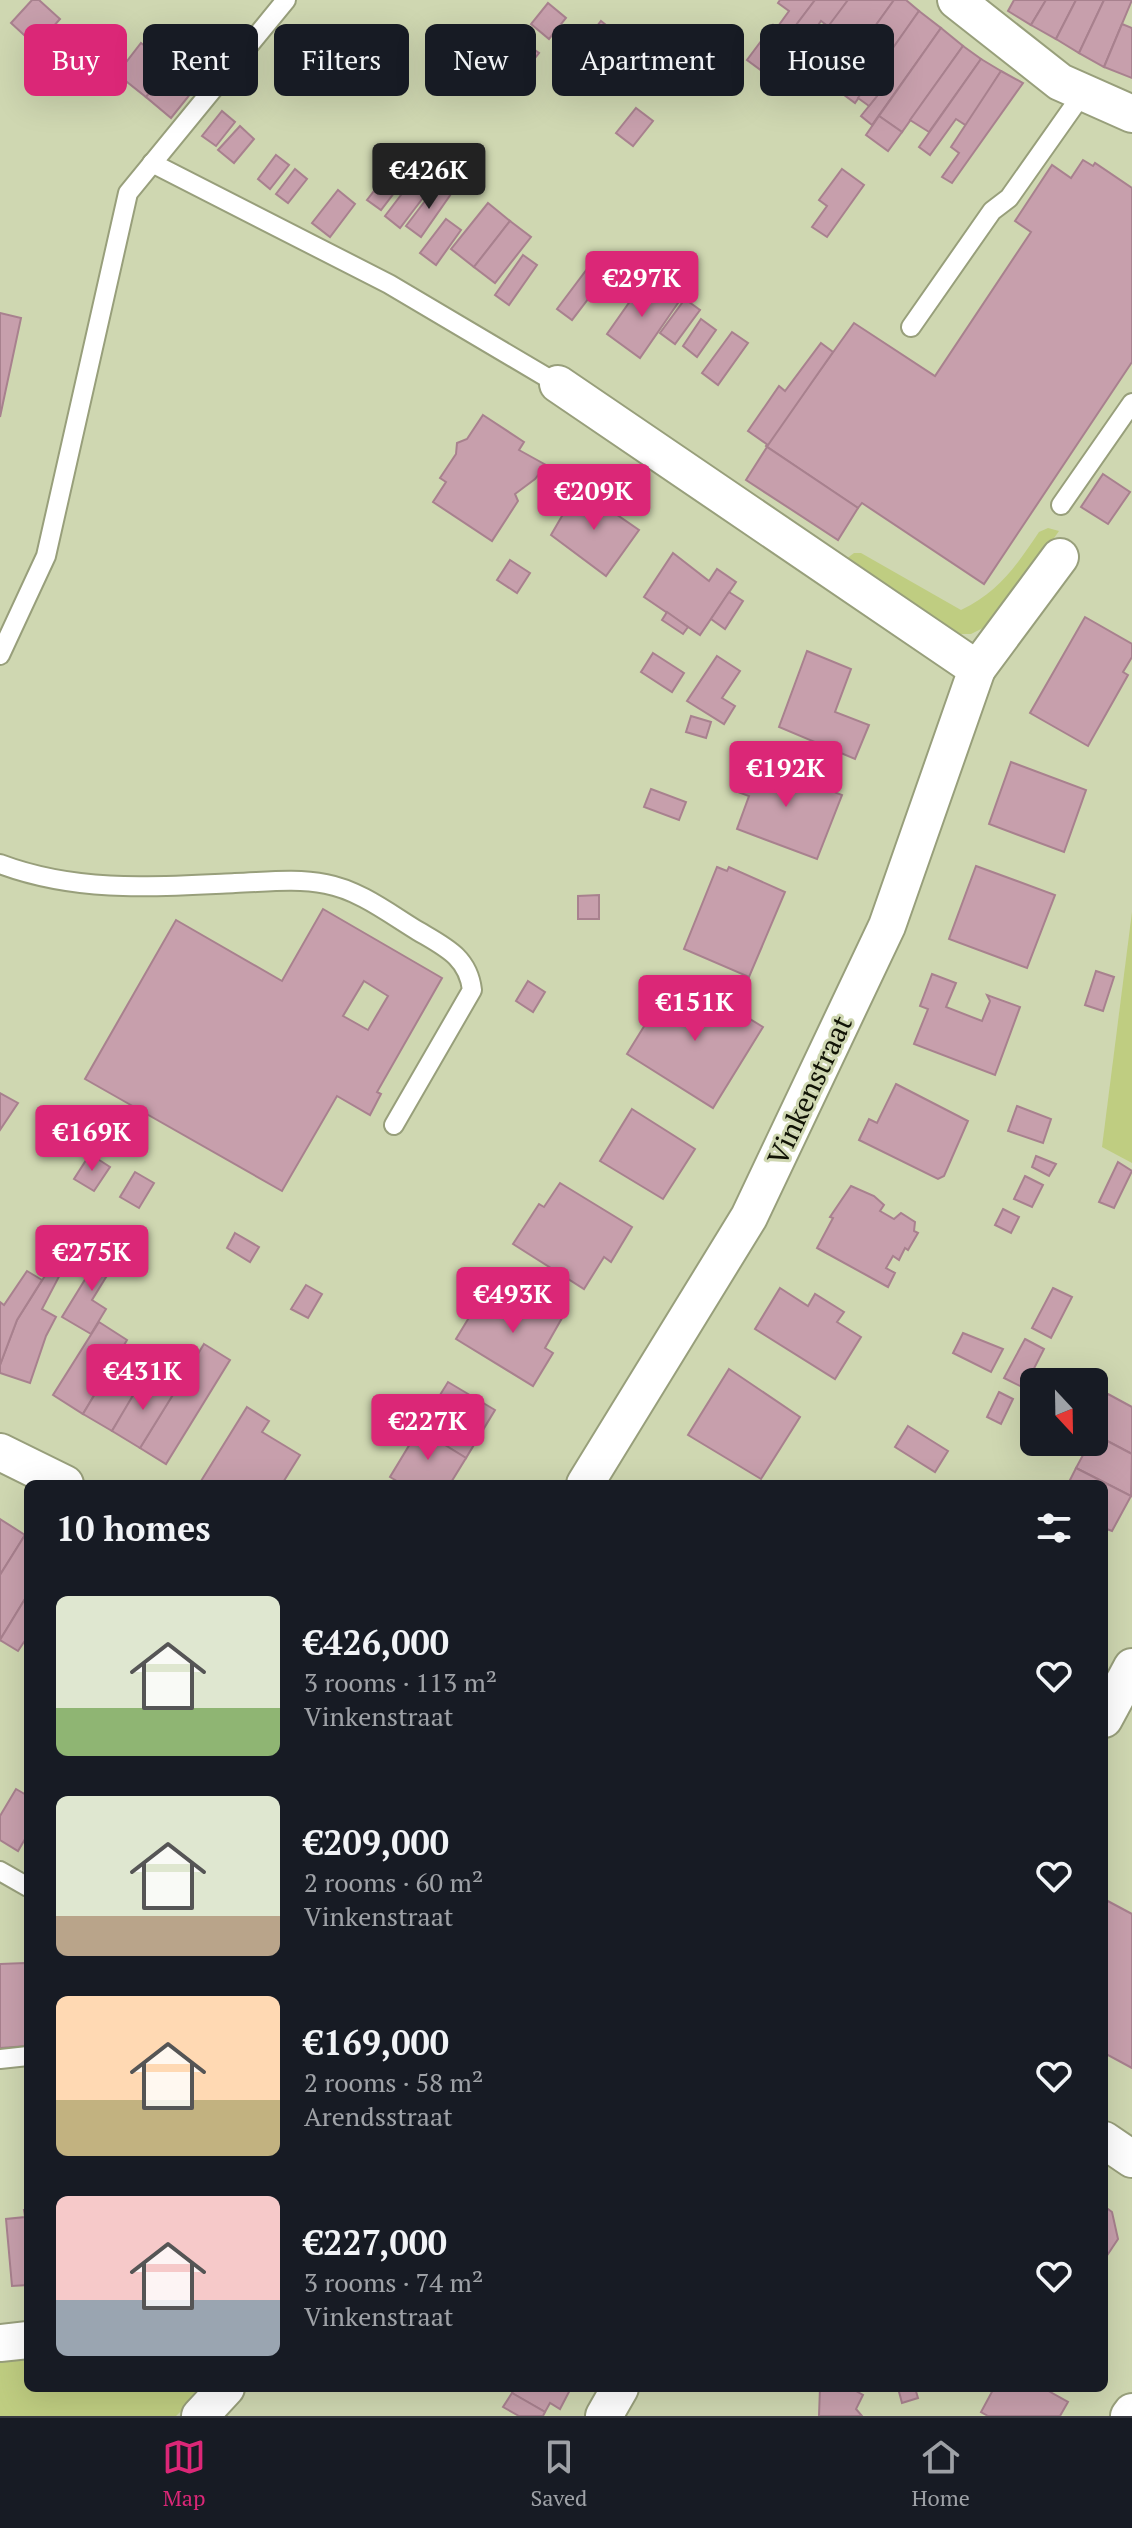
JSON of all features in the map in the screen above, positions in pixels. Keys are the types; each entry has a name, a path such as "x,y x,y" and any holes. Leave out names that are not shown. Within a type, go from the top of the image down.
{"street":[{"path":"956,0 1060,82 1132,114"},
{"path":"558,384 977,669"},
{"name":"Vinkenstraat","path":"587,1480 749,1217 887,926 977,669 1060,557"},
{"path":"0,1452 57,1480"},
{"path":"1108,1712 1132,1667"},
{"path":"1108,2143 1132,2159"},
{"path":"0,2343 24,2340"},
{"path":"200,2416 222,2392"},
{"path":"604,2416 618,2392"}],"lane":[{"path":"0,655 46,556 128,193 286,0"},
{"path":"911,327 992,211 1009,198 1083,93"},
{"path":"152,163 389,284 558,384"},
{"path":"1061,505 1132,403"},
{"path":"0,864 84,885 132,889 293,880 329,884 358,895 456,954 470,973 472,990 394,1125"},
{"path":"0,1871 24,1885"},
{"path":"0,2059 24,2056"}],"green space":[{"path":"1048,528 1059,531 1005,608 985,627 971,634 948,634 838,565 854,553 861,553 961,610 996,586 1039,532"},
{"path":"1132,912 1132,1163 1102,1147"},
{"path":"24,2350 24,2392 201,2392 176,2416 0,2416 0,2353"}],"building":[{"path":"32,0 39,0 60,19 56,24 24,24 24,35 11,23"},
{"path":"780,0 815,0 797,24 780,24 789,11 778,3"},
{"path":"815,0 848,0 831,24 821,21 819,24 797,24"},
{"path":"848,0 894,0 877,24 830,24"},
{"path":"894,0 906,0 919,11 894,47 894,24 877,24"},
{"path":"1014,0 1046,0 1031,25 1008,11"},
{"path":"1046,0 1076,0 1056,39 1031,25"},
{"path":"1076,0 1104,0 1079,53 1056,39"},
{"path":"1104,0 1132,0 1104,67 1079,53"},
{"path":"548,3 566,18 561,24 552,24 549,39 536,28 536,24 531,24"},
{"path":"919,11 941,28 894,94 894,46"},
{"path":"1122,24 1132,28 1132,78 1104,67"},
{"path":"941,28 963,46 902,132 879,116"},
{"path":"760,42 760,70 747,60"},
{"path":"141,43 143,45 143,95 127,82 127,61"},
{"path":"963,46 981,59 929,132 910,120"},
{"path":"981,59 1001,71 967,126 956,119 930,155 919,147"},
{"path":"1001,71 1023,83 952,183 942,177 959,153 951,147"},
{"path":"147,96 189,96 171,118"},
{"path":"846,96 860,96 855,103"},
{"path":"859,96 877,96 869,106"},
{"path":"877,96 893,96 872,125 861,116"},
{"path":"636,108 653,121 633,146 616,133"},
{"path":"222,111 235,122 216,146 202,136"},
{"path":"879,116 902,132 888,151 866,135"},
{"path":"240,126 254,139 234,163 218,150"},
{"path":"276,155 289,165 270,189 258,179"},
{"path":"401,156 414,167 381,210 367,200"},
{"path":"1083,160 1093,166 1095,163 1132,188 1132,362 984,584 862,503 858,508 766,446 854,323 935,376 1031,232 1015,221 1052,165 1071,178"},
{"path":"295,169 307,179 288,203 276,194"},
{"path":"842,169 864,185 827,237 812,227 827,206 819,200"},
{"path":"414,178 429,190 400,228 385,216"},
{"path":"438,184 451,194 421,237 406,226"},
{"path":"338,190 355,204 330,237 312,223"},
{"path":"488,203 510,221 474,267 451,249"},
{"path":"446,219 461,230 436,265 420,253"},
{"path":"510,221 531,237 495,283 474,267"},
{"path":"599,253 614,265 572,320 557,309"},
{"path":"523,255 537,265 509,305 495,295"},
{"path":"645,280 678,303 640,358 607,334"},
{"path":"685,299 700,310 675,344 660,333"},
{"path":"0,313 21,318 0,417"},
{"path":"701,319 716,330 697,357 683,346"},
{"path":"732,332 748,343 718,385 702,373"},
{"path":"821,343 833,352 768,445 748,431 779,386 785,391"},
{"path":"483,415 524,442 519,450 546,465 535,479 515,494 518,501 492,541 433,502 446,482 440,478 456,454 457,443 467,439"},
{"path":"767,447 858,508 838,540 746,480"},
{"path":"1103,474 1130,492 1108,524 1081,507"},
{"path":"581,491 617,511 616,514 639,530 606,576 551,535 573,497"},
{"path":"673,553 709,581 717,569 736,582 700,635 644,597"},
{"path":"510,560 530,573 517,593 497,580"},
{"path":"729,592 743,601 725,629 711,619"},
{"path":"667,612 688,627 683,634 662,620"},
{"path":"1085,617 1132,644 1132,657 1123,672 1128,675 1088,746 1030,713"},
{"path":"807,651 851,669 835,712 869,725 855,759 779,727"},
{"path":"653,653 684,673 672,692 641,672"},
{"path":"717,656 740,671 722,698 735,706 724,724 687,701"},
{"path":"691,716 711,722 706,738 686,732"},
{"path":"747,758 842,795 817,859 737,829 749,796 735,791"},
{"path":"1011,762 1086,790 1064,852 989,824"},
{"path":"651,789 686,802 679,820 644,807"},
{"path":"976,866 1055,895 1027,968 949,939"},
{"path":"717,867 727,871 729,867 785,892 749,977 684,949"},
{"path":"599,895 599,919 578,919 578,896"},
{"path":"323,909 442,978 377,1092 381,1094 370,1115 337,1096 282,1191 85,1079 176,920 282,981","holes":["364,981 388,996 368,1030 343,1016"]},
{"path":"1096,971 1114,977 1103,1011 1085,1005"},
{"path":"932,974 956,983 946,1007 982,1021 990,1001 987,995 1020,1007 995,1075 914,1044 928,1009 920,1006"},
{"path":"528,981 545,992 533,1012 516,1001"},
{"path":"672,981 705,1001 709,994 763,1027 713,1108 627,1054"},
{"path":"896,1084 968,1121 944,1176 938,1179 859,1140 869,1119 877,1123"},
{"path":"0,1093 18,1103 0,1130"},
{"path":"1017,1106 1051,1119 1043,1143 1008,1131"},
{"path":"632,1109 695,1149 663,1199 600,1161"},
{"path":"90,1154 110,1167 94,1191 74,1179"},
{"path":"1036,1156 1056,1164 1049,1176 1032,1167"},
{"path":"1118,1162 1132,1171 1114,1208 1099,1202"},
{"path":"135,1172 154,1183 139,1208 120,1197"},
{"path":"1025,1176 1043,1185 1032,1207 1014,1199"},
{"path":"560,1183 632,1227 611,1262 604,1257 584,1289 513,1244 539,1204 544,1207"},
{"path":"851,1186 874,1196 884,1205 880,1211 894,1219 901,1213 915,1222 914,1231 918,1233 908,1250 905,1248 899,1260 893,1256 886,1268 895,1273 888,1287 817,1248 833,1218 830,1217"},
{"path":"1003,1209 1019,1217 1011,1233 995,1225"},
{"path":"235,1233 259,1247 250,1262 227,1248"},
{"path":"122,1240 127,1243 92,1300 106,1309 91,1334 62,1317 100,1255 103,1257 108,1248 113,1252"},
{"path":"55,1260 65,1265 42,1309 56,1317 30,1383 0,1373 0,1365 17,1320"},
{"path":"27,1271 42,1280 17,1320 0,1365 0,1302 4,1305"},
{"path":"306,1285 322,1294 308,1318 291,1309"},
{"path":"508,1286 562,1318 545,1348 553,1353 533,1386 456,1339 476,1306 491,1315"},
{"path":"780,1288 808,1306 815,1294 844,1312 837,1322 861,1337 835,1379 755,1329"},
{"path":"1053,1288 1072,1297 1051,1338 1032,1328"},
{"path":"99,1322 127,1340 83,1414 53,1395"},
{"path":"963,1333 1003,1349 991,1372 953,1353"},
{"path":"1025,1339 1044,1349 1034,1368 1020,1368 1020,1386 1004,1378"},
{"path":"204,1344 230,1360 166,1464 140,1448"},
{"path":"141,1355 154,1362 112,1431 83,1414 110,1369 126,1379"},
{"path":"729,1369 800,1417 761,1479 688,1435"},
{"path":"145,1375 174,1393 140,1448 112,1431"},
{"path":"448,1382 495,1410 466,1458 419,1429"},
{"path":"999,1392 1013,1399 1001,1424 987,1417"},
{"path":"1108,1394 1132,1407 1132,1454 1108,1441"},
{"path":"247,1407 269,1421 262,1432 300,1455 284,1480 202,1480"},
{"path":"908,1426 948,1451 935,1472 895,1447"},
{"path":"419,1429 466,1458 452,1480 395,1480 390,1477"},
{"path":"1108,1441 1132,1454 1131,1496 1108,1484 1108,1480 1100,1480 1076,1468 1082,1456 1108,1456"},
{"path":"1076,1468 1100,1480 1070,1480"},
{"path":"1108,1484 1131,1496 1112,1531 1108,1530"},
{"path":"0,1519 24,1537 0,1575"},
{"path":"24,1537 24,1601 0,1640 0,1575"},
{"path":"24,1601 24,1642 18,1651 0,1640"},
{"path":"16,1789 24,1794 24,1841 18,1851 0,1840 0,1816"},
{"path":"1108,1901 1132,1914 1132,2068 1108,2055"},
{"path":"24,1963 24,2046 0,2048 0,1964"},
{"path":"1108,2209 1112,2212 1118,2239 1108,2254"},
{"path":"24,2217 24,2285 12,2286 6,2219"},
{"path":"569,2392 560,2409 550,2403 545,2412 512,2393"},
{"path":"820,2392 858,2392 863,2395 856,2409 862,2416 819,2416"},
{"path":"899,2392 916,2392 918,2398 902,2403"},
{"path":"992,2392 1050,2392 1068,2402 1060,2416 988,2416 981,2412"},
{"path":"512,2393 545,2412 543,2416 519,2416 503,2407"}]}
